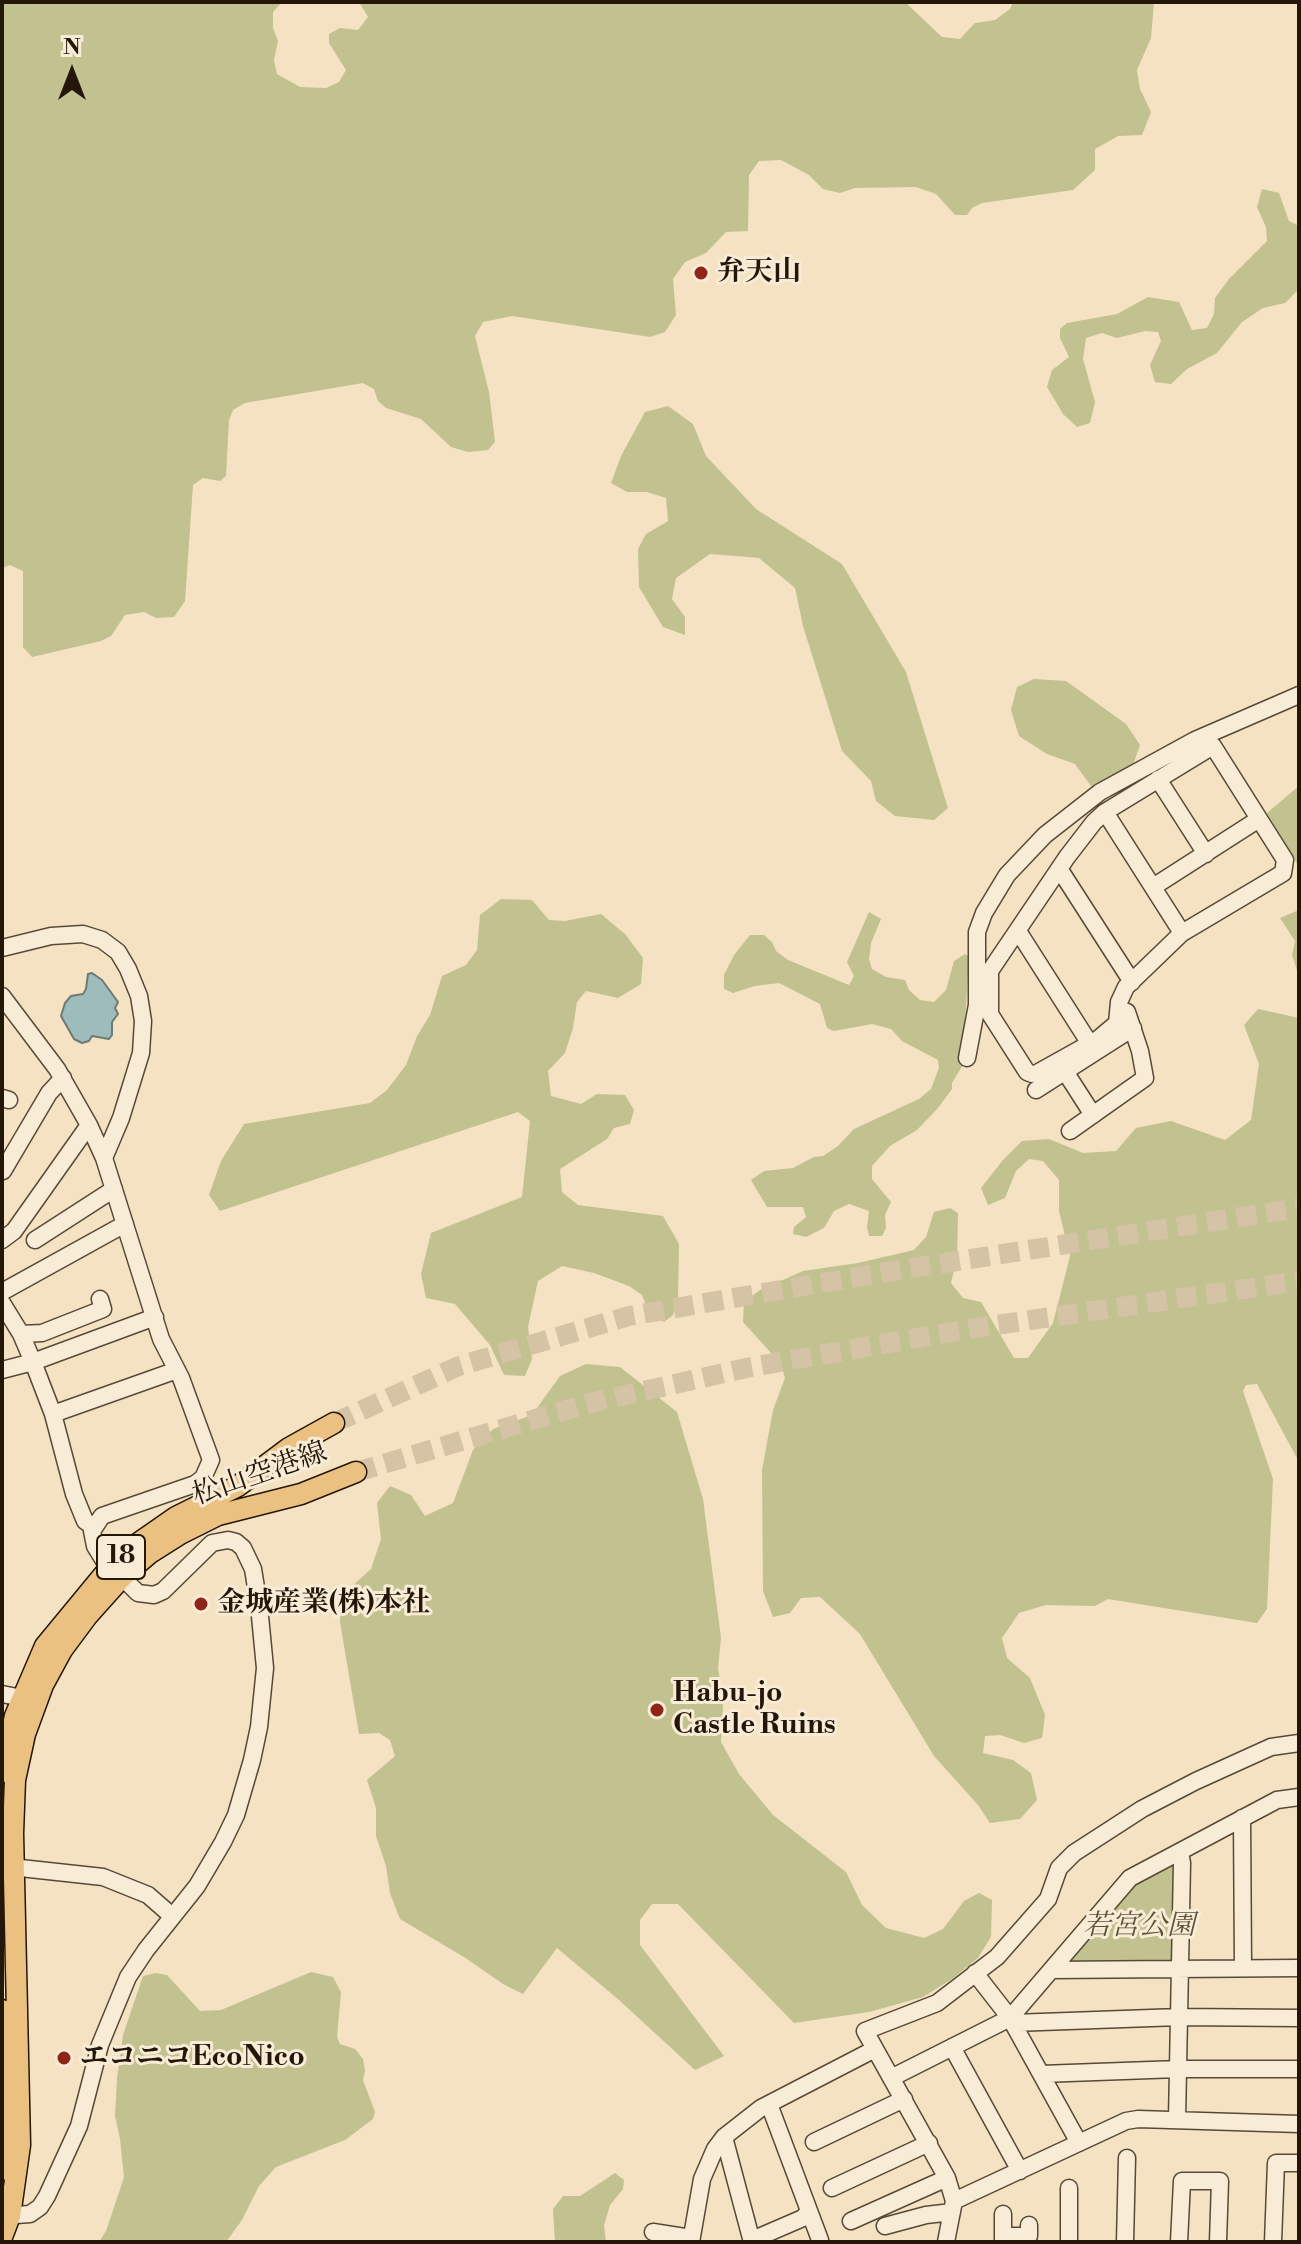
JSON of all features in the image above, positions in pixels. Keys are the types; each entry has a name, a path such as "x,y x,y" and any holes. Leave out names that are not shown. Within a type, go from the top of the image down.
{"main road":[{"name":"松山空港線","path":"2,2237 20,2145 8,1867 15,1780 32,1711 62,1650 130,1549 176,1517 238,1486 289,1448 334,1423"},
{"name":"松山空港線","path":"2,1772 11,1731 12,1696 45,1646 117,1571 198,1524 244,1507 301,1494 356,1472"},
{"path":"2,2010 5,2154 2,2170"}],"street":[{"path":"967,1058 977,1005 977,932 984,913 1007,875 1045,835 1100,792 1299,695"},
{"path":"1212,740 1292,871 1283,873 1182,933 1122,995 1117,1023 1090,1044 1032,1074 1027,1072 988,1006 990,971 1094,822 1212,740"},
{"path":"1158,779 1206,854"},
{"path":"1105,812 1182,933"},
{"path":"1153,887 1259,819"},
{"path":"1060,870 1132,982"},
{"path":"1018,931 1090,1044"},
{"path":"2,948 51,936 83,934 102,940 118,952 128,969 139,996 143,1021 141,1053 121,1118 104,1158"},
{"path":"2,996 63,1078 104,1158 161,1339 177,1370 211,1460 203,1478 195,1484 102,1516 94,1527 95,1546 138,1593 154,1595 163,1591 212,1543 228,1540 243,1548 250,1559 259,1606 264,1690 252,1760 236,1815 223,1842 205,1875 128,1977 100,2045 79,2126 47,2196 40,2207 30,2214 6,2216"},
{"path":"1070,1131 1145,1078 1127,1012 1119,1009"},
{"path":"1036,1090 1133,1028"},
{"path":"1066,1073 1093,1115"},
{"path":"7,1174 49,1093 63,1078"},
{"path":"2,1240 14,1231 89,1125"},
{"path":"35,1240 114,1189"},
{"path":"2,1292 125,1224"},
{"path":"21,1334 42,1333 103,1309 100,1299"},
{"path":"2,1303 21,1334 33,1362 53,1414 74,1494 85,1521 94,1527"},
{"path":"2,1370 33,1362 155,1317"},
{"path":"53,1414 177,1370"},
{"path":"946,2242 953,2206 947,2178 865,2031 937,2003 997,1957 1048,1899 1064,1861 1142,1809 1271,1747 1299,1743"},
{"path":"1011,2020 1125,1882 1277,1800 1299,1797"},
{"path":"1242,1818 1243,1968"},
{"path":"1177,2120 1180,1852"},
{"path":"8,1867 70,1872 125,1883 148,1895 172,1916"},
{"path":"1051,1970 1299,1968"},
{"path":"975,1973 1011,2020 1079,2143"},
{"path":"891,2078 1011,2020 1299,2018"},
{"path":"952,2047 1020,2171"},
{"path":"653,2232 691,2240 702,2179 715,2149 724,2137 746,2117 875,2049"},
{"path":"1041,2074 1299,2069"},
{"path":"814,2142 904,2099"},
{"path":"769,2104 820,2240"},
{"path":"885,2226 953,2206 1126,2121 1299,2124"},
{"path":"724,2137 752,2241 803,2218 808,2212"},
{"path":"832,2188 929,2143"},
{"path":"1125,2242 1127,2158"},
{"path":"1273,2242 1276,2163 1299,2163"},
{"path":"851,2221 947,2178"},
{"path":"1179,2242 1182,2181 1220,2181 1218,2242"},
{"path":"1069,2188 1069,2242"},
{"path":"1003,2214 1003,2239 1029,2236 1029,2225"}],"green space":[{"path":"2,2 293,2 281,3 273,12 273,28 278,41 274,60 277,74 300,87 326,88 339,82 346,70 329,43 329,34 340,28 358,30 368,17 359,2 905,2 942,37 960,39 975,23 995,20 1010,9 1013,2 1154,2 1151,38 1137,70 1140,89 1151,112 1142,135 1118,136 1095,149 1095,170 1073,190 982,203 967,215 955,215 936,194 916,187 855,188 840,193 823,189 809,175 781,160 759,161 749,175 748,231 726,232 706,253 685,262 673,279 676,315 665,332 650,337 512,316 483,322 475,336 489,392 495,442 488,450 468,452 451,447 421,419 386,408 378,401 374,389 363,383 245,403 233,410 229,420 226,476 220,481 203,478 193,485 185,601 174,617 156,618 144,612 125,615 111,636 101,641 32,657 23,647 23,571 10,565 2,568"},
{"path":"1262,189 1279,193 1289,221 1299,226 1299,289 1285,303 1263,308 1242,322 1217,353 1187,369 1171,384 1155,382 1150,365 1161,341 1158,332 1145,331 1117,338 1102,333 1086,338 1083,359 1095,402 1090,423 1077,427 1063,414 1047,387 1052,370 1069,357 1060,338 1060,329 1067,323 1117,314 1148,297 1179,302 1192,330 1207,328 1214,314 1215,298 1229,279 1267,241 1266,227 1257,207"},
{"path":"668,406 693,424 706,456 756,509 842,564 906,672 948,808 934,820 895,816 876,801 871,781 842,751 803,626 795,588 759,558 710,554 676,578 672,599 685,617 685,635 663,627 639,587 638,549 646,534 668,521 666,498 647,492 627,492 611,483 621,456 645,412"},
{"path":"1034,679 1066,681 1126,724 1140,745 1133,765 1091,786 1075,764 1047,754 1019,736 1011,710 1017,687"},
{"path":"1299,786 1299,867 1267,813"},
{"path":"501,899 532,900 549,920 565,921 601,914 625,934 643,958 641,984 618,998 586,991 577,1002 565,1053 548,1071 551,1096 581,1104 597,1094 625,1095 634,1110 630,1124 614,1128 607,1139 560,1169 562,1192 578,1205 663,1216 679,1244 678,1298 673,1315 664,1322 649,1313 642,1295 629,1286 594,1273 562,1266 538,1281 528,1327 532,1359 525,1376 504,1375 490,1345 455,1304 426,1298 421,1274 431,1233 522,1197 530,1121 518,1112 220,1211 209,1195 221,1161 244,1124 370,1103 387,1090 406,1065 417,1036 430,1015 442,976 466,965 477,950 480,915"},
{"path":"1299,910 1299,977 1292,955 1295,941 1280,918"},
{"path":"869,912 881,919 871,943 869,959 872,969 886,977 905,980 909,990 920,1000 934,1002 946,990 954,961 965,954 969,957 965,1023 967,1058 952,1083 952,1089 938,1108 917,1130 890,1146 872,1166 872,1179 891,1202 885,1215 886,1228 882,1236 869,1236 869,1211 849,1204 834,1211 824,1228 806,1237 793,1234 794,1227 806,1217 803,1207 767,1207 751,1180 764,1171 793,1168 814,1157 823,1156 854,1129 919,1099 931,1089 939,1068 938,1060 902,1041 891,1029 872,1024 834,1031 827,1028 820,1004 779,983 733,993 724,989 724,975 734,955 750,935 764,935 776,951 788,960 849,985 854,976 847,962"},
{"path":"1258,1009 1299,1018 1299,1467 1257,1384 1246,1385 1243,1391 1273,1479 1267,1609 1257,1623 1108,1599 1095,1606 1046,1605 1019,1613 1002,1638 1007,1658 1030,1678 1045,1715 1042,1738 1024,1743 1000,1735 985,1736 983,1753 1013,1760 1031,1773 1037,1800 1020,1819 990,1823 934,1756 860,1634 820,1597 801,1598 790,1613 773,1617 763,1591 762,1470 773,1410 785,1378 781,1364 743,1322 744,1302 760,1290 803,1271 914,1250 926,1237 934,1212 950,1208 958,1213 957,1258 951,1283 963,1298 981,1302 1014,1358 1028,1358 1053,1323 1070,1256 1059,1211 1059,1180 1043,1161 1029,1159 1016,1171 1005,1198 988,1205 981,1188 1022,1141 1049,1139 1083,1153 1116,1151 1136,1128 1171,1121 1225,1140 1251,1120 1259,1064 1244,1025"},
{"path":"586,1364 620,1367 677,1412 703,1499 721,1638 718,1668 723,1703 721,1742 739,1774 773,1815 846,1872 862,1905 886,1928 924,1938 943,1929 964,1901 979,1893 992,1900 991,1937 978,1958 923,1997 869,2012 794,2023 678,1904 652,1904 640,1920 640,1945 724,2056 695,2070 557,1948 523,1994 400,1919 376,1836 376,1808 367,1780 395,1756 390,1740 379,1733 359,1734 340,1622 342,1595 371,1569 381,1539 377,1503 390,1486 411,1495 425,1516 453,1503 473,1450 493,1429 532,1415 560,1376"},
{"name":"若宮公園","path":"1172,1861 1178,1867 1176,1965 1064,1967 1116,1896"},
{"path":"311,1972 333,1977 341,1992 337,2037 340,2044 355,2049 363,2059 363,2080 375,2112 373,2119 345,2140 276,2167 259,2186 242,2220 226,2242 99,2242 106,2231 124,2177 115,2116 117,2078 123,2035 143,1976 156,1973 167,1975 200,2011 221,2010"},
{"path":"615,2173 624,2180 623,2189 610,2205 604,2225 606,2242 555,2242 553,2209 563,2196 580,2196"}],"water":[{"path":"92,973 102,980 118,1002 115,1008 118,1014 112,1022 109,1039 92,1036 82,1043 74,1039 61,1016 71,996 83,994 88,974"}],"tunnel":[{"path":"334,1423 459,1366 629,1316 880,1273 1299,1208"},
{"path":"356,1472 590,1403 751,1367 969,1329 1299,1281"}],"place":[{"name":"弁天山","path":"701,273"},
{"name":"金城産業(株)本社","path":"201,1604"},
{"name":"Habu-jo Castle Ruins","path":"657,1710"},
{"name":"エコニコEcoNico","path":"64,2058"}]}
